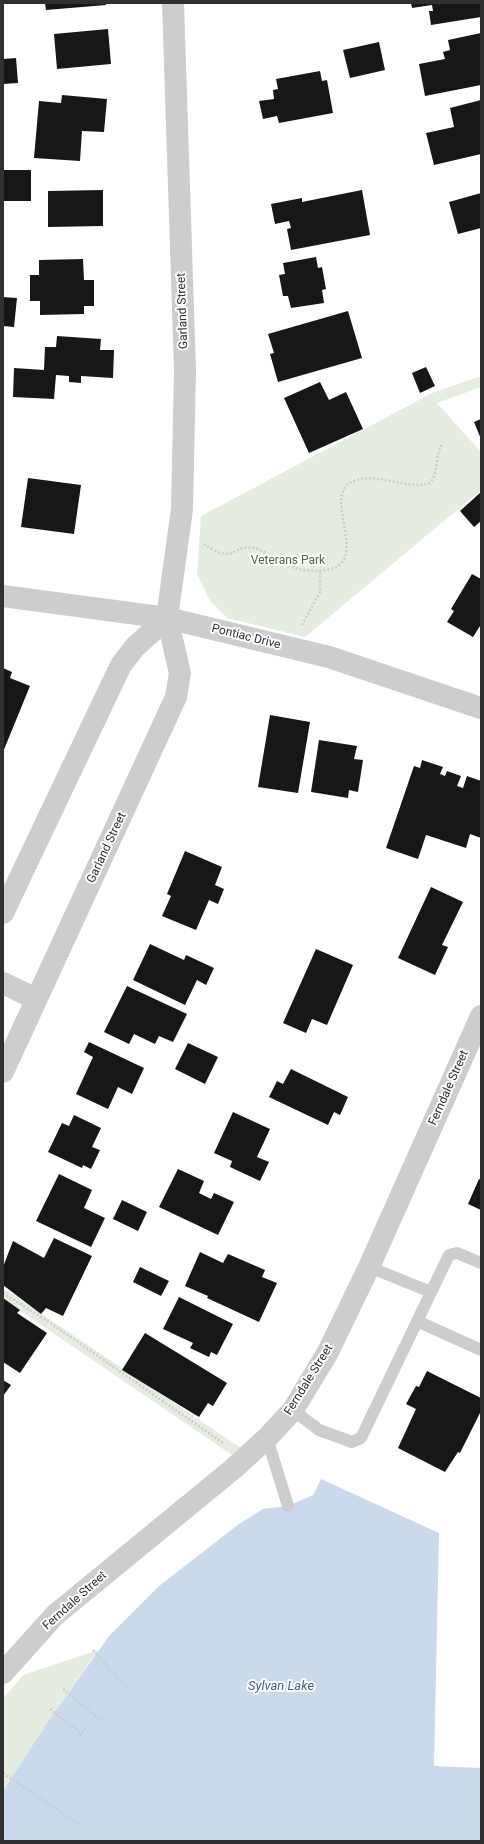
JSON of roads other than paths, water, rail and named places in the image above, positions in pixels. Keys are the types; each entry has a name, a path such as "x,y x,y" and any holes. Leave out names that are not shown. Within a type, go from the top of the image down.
{"street":[{"name":"Garland Street","path":"3,1072 176,698 180,673 167,618 182,509 185,371 173,3"},
{"name":"Pontiac Drive","path":"3,596 167,618 329,657 481,708"},
{"path":"3,913 121,665 135,647 167,618"},
{"path":"3,983 36,999"},
{"name":"Ferndale Street","path":"3,1673 55,1615 243,1460 267,1438 293,1410 328,1352 370,1266 481,1016"}],"lane":[{"path":"293,1410 319,1430 352,1442 361,1438 449,1255 457,1253 481,1263"},
{"path":"370,1266 431,1292"},
{"path":"417,1321 481,1350"},
{"path":"267,1438 288,1506"}],"water":[{"name":"Sylvan Lake","path":"321,1479 439,1533 434,1766 481,1768 481,1841 3,1841 3,1791 49,1720 109,1636 159,1586 239,1524 263,1509 288,1506 313,1495"}],"park label":[{"name":"Veterans Park","path":"288,561"}]}
